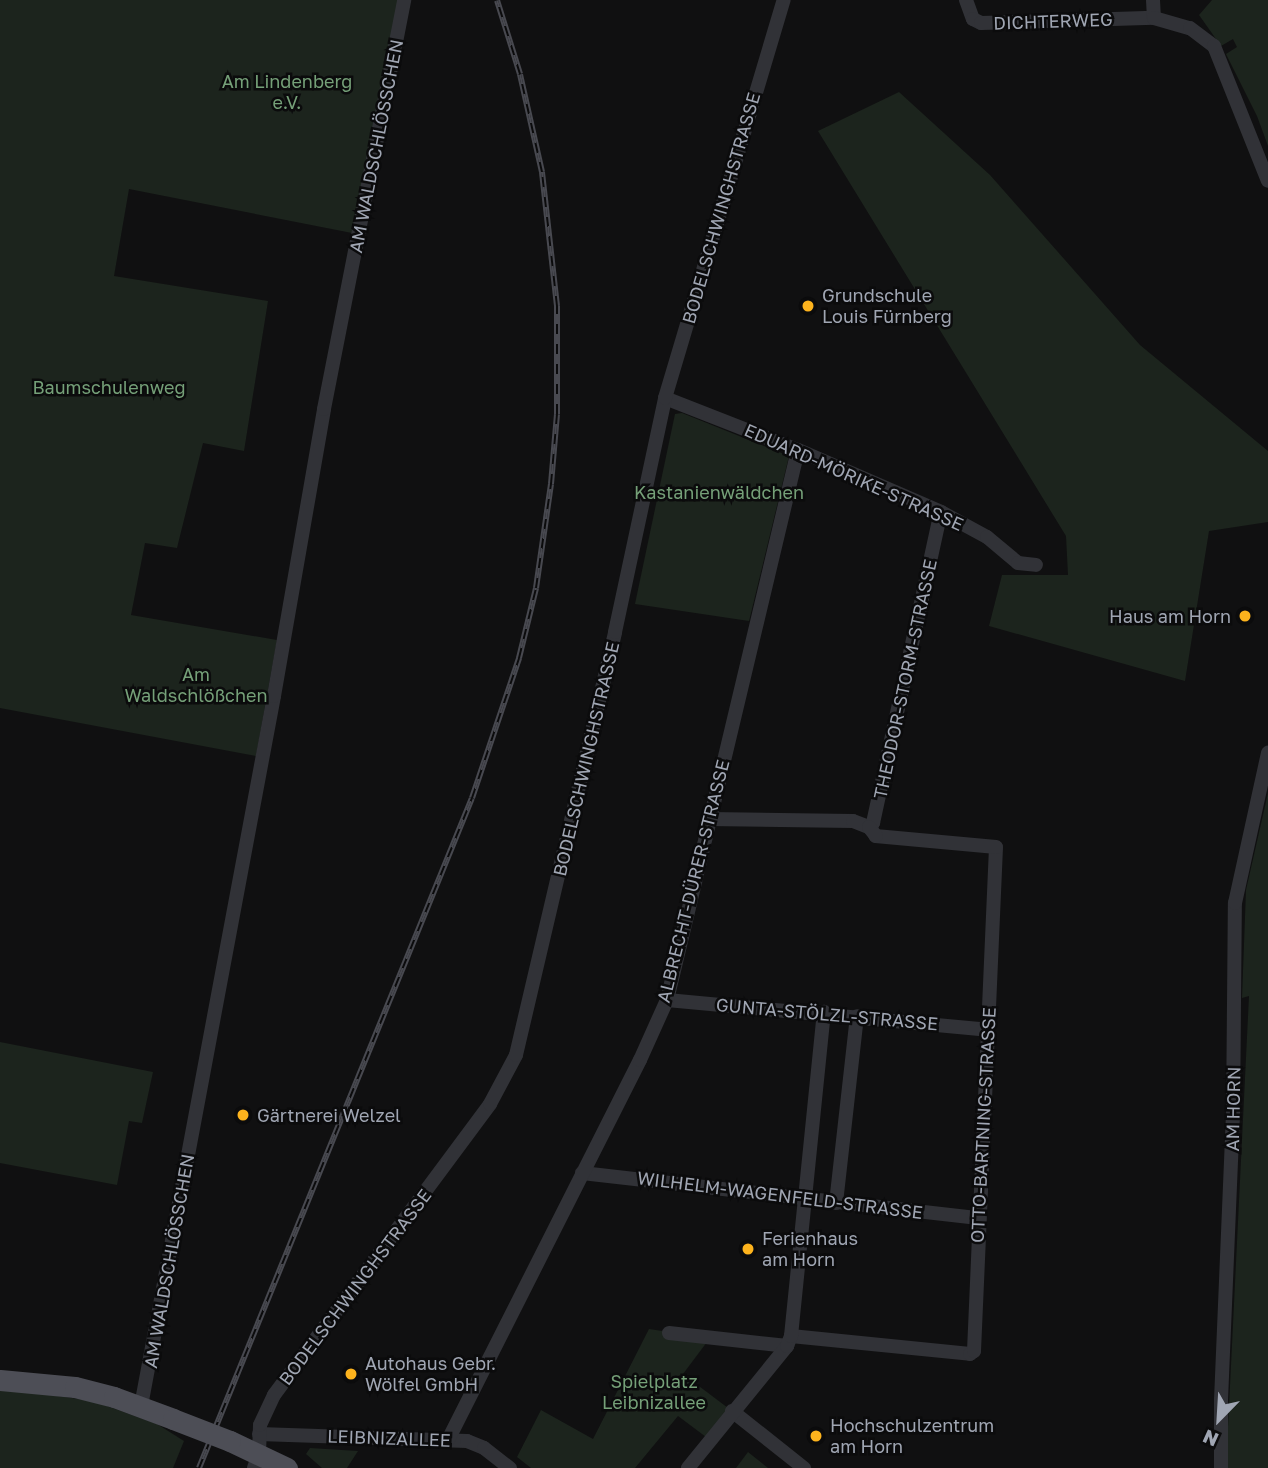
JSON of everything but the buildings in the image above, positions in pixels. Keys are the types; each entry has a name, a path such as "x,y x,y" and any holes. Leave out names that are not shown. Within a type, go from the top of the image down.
{"main road":[{"path":"0,1380 75,1387 141,1406 258,1452 287,1468"}],"street":[{"name":"AM WALDSCHLÖSSCHEN","path":"141,1406 274,696 324,409 404,0"},
{"name":"BODELSCHWINGHSTRASSE","path":"258,1452 274,1395 490,1104 516,1055 615,632 665,398 783,0"},
{"name":"DICHTERWEG","path":"966,0 973,19 981,23 1154,18 1190,28 1214,46 1268,181"},
{"path":"1153,0 1154,18"},
{"name":"EDUARD-MÖRIKE-STRASSE","path":"665,398 798,450 941,512 987,537 1018,563 1036,565"},
{"name":"ALBRECHT-DÜRER-STRASSE","path":"448,1440 640,1060 667,1000 798,450"},
{"name":"THEODOR-STORM-STRASSE","path":"869,827 873,823 941,512"},
{"name":"AM HORN","path":"1222,1468 1221,1400 1233,1118 1235,903 1268,753"},
{"path":"708,819 853,821 869,827"},
{"name":"OTTO-BARTNING-STRASSE","path":"789,1341 970,1354 974,1351 996,847 876,836 869,827"},
{"name":"GUNTA-STÖLZL-STRASSE","path":"667,1000 824,1012 988,1030"},
{"path":"688,1468 789,1341 824,1012"},
{"path":"836,1203 858,1016"},
{"name":"WILHELM-WAGENFELD-STRASSE","path":"582,1173 978,1218"},
{"path":"669,1334 789,1341"},
{"path":"732,1411 804,1468"},
{"name":"LEIBNIZALLEE","path":"258,1452 467,1441 484,1448 510,1468"}],"green space":[{"path":"0,0 398,0 352,233 129,189 114,276 268,301 244,451 203,443 177,548 145,543 131,615 277,640 256,756 0,708"},
{"path":"1212,0 1268,0 1268,146 1257,116 1226,54 1237,47 1233,39 1221,46 1199,15"},
{"path":"899,92 990,175 1140,345 1268,451 1268,522 1209,531 1185,681 989,626 1002,575 1068,575 1066,536 818,131"},
{"name":"Kastanienwäldchen","path":"682,413 789,456 749,621 635,604 675,414"},
{"path":"1268,793 1268,1468 1226,1468 1249,996 1242,998 1246,890"},
{"path":"0,1042 153,1072 142,1123 129,1121 117,1185 0,1163"},
{"name":"Spielplatz Leibnizallee","path":"649,1329 710,1338 683,1374 732,1411 710,1440 678,1416 635,1468 531,1468 517,1457 541,1410 593,1439"},
{"path":"0,1388 93,1401 157,1424 184,1441 173,1468 0,1468"},
{"path":"310,1448 358,1451 347,1468 322,1468 306,1454"},
{"path":"748,1452 768,1468 736,1468"}],"railway":[{"path":"199,1468 472,798 519,658 536,588 551,484 557,414 557,306 542,172 520,74 497,0"}],"place":[{"name":"Grundschule Louis Fürnberg","path":"808,306"},
{"name":"Haus am Horn","path":"1245,616"},
{"name":"Gärtnerei Welzel","path":"243,1115"},
{"name":"Ferienhaus am Horn","path":"748,1249"},
{"name":"Autohaus Gebr. Wölfel GmbH","path":"351,1374"},
{"name":"Hochschulzentrum am Horn","path":"816,1436"}],"park label":[{"name":"Am Lindenberg e.V.","path":"287,92"},
{"name":"Baumschulenweg","path":"109,387"},
{"name":"Am Waldschlößchen","path":"196,685"}]}
